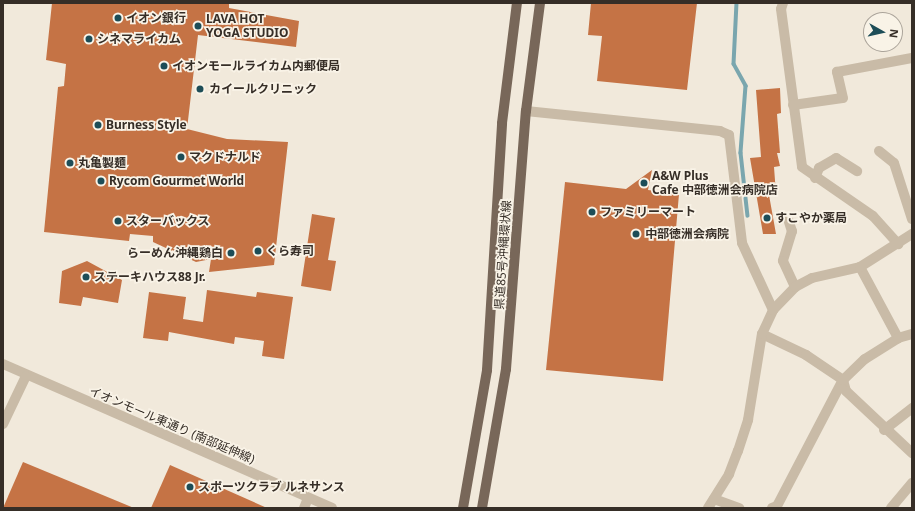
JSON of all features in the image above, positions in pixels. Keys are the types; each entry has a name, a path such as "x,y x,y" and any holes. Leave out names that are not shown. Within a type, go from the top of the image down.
{"main road":[{"name":"県道85号沖縄環状線","path":"463,508 487,370 502,123 517,3"},
{"name":"県道85号沖縄環状線","path":"482,508 506,369 526,110 540,3"}],"street":[{"path":"783,3 793,105 802,167 815,178 873,216 898,244"},
{"path":"793,105 843,98 837,72 912,58"},
{"path":"526,110 720,131 729,136 742,243 773,310"},
{"path":"878,151 894,163 912,219"},
{"path":"815,178 819,168 836,158 857,170"},
{"path":"788,219 792,231 783,261 794,287"},
{"path":"708,508 729,474 748,420 762,334 773,310 794,287 812,278 860,267 912,234"},
{"path":"860,267 898,338"},
{"path":"762,334 806,356 843,380 846,391 884,430 912,453"},
{"path":"776,507 843,380 865,359 898,338 912,334"},
{"name":"イオンモール東通り (南部延伸線)","path":"3,364 26,376 332,508"},
{"path":"3,424 26,376"},
{"path":"884,430 912,408"},
{"path":"891,508 912,483"},
{"path":"304,508 308,498"},
{"path":"714,499 739,508"}],"building":[{"path":"52,3 229,3 229,8 299,21 296,47 198,35 187,129 227,139 288,142 274,265 209,272 211,259 196,262 153,242 153,236 130,234 129,241 44,232 58,87 64,86 66,64 46,60"},
{"path":"591,3 697,3 687,90 597,81 602,36 588,35"},
{"path":"780,88 781,113 777,114 780,153 777,153 780,166 774,167 776,194 769,195 776,234 763,234 750,158 761,157 756,90"},
{"path":"652,170 648,190 679,194 663,381 546,370 565,182 626,189"},
{"path":"312,214 335,218 328,260 336,261 331,291 301,286"},
{"path":"87,261 122,280 118,303 83,297 81,306 59,303 62,271"},
{"path":"207,290 256,297 257,292 293,297 284,359 262,356 264,341 235,337 234,344 169,332 168,341 143,338 149,292 186,297 183,319 203,322"},
{"path":"23,462 134,508 3,508"},
{"name":"スポーツクラブ ルネサンス","path":"170,465 267,508 151,508"}],"waterway":[{"path":"737,3 734,64 746,86 741,153 748,216"}],"place":[{"name":"イオン銀行","path":"118,18"},
{"name":"LAVA HOT YOGA STUDIO","path":"198,26"},
{"name":"シネマライカム","path":"89,39"},
{"name":"イオンモールライカム内郵便局","path":"164,66"},
{"name":"カイールクリニック","path":"200,89"},
{"name":"Burness Style","path":"98,125"},
{"name":"マクドナルド","path":"181,157"},
{"name":"丸亀製麺","path":"70,163"},
{"name":"Rycom Gourmet World","path":"101,181"},
{"name":"A&W Plus Cafe 中部徳洲会病院店","path":"644,183"},
{"name":"ファミリーマート","path":"592,212"},
{"name":"すこやか薬局","path":"767,218"},
{"name":"スターバックス","path":"118,221"},
{"name":"中部徳洲会病院","path":"636,234"},
{"name":"くら寿司","path":"258,251"},
{"name":"らーめん沖縄鶏白","path":"231,253"},
{"name":"ステーキハウス88 Jr.","path":"86,277"},
{"name":"スポーツクラブ ルネサンス","path":"190,487"}]}
